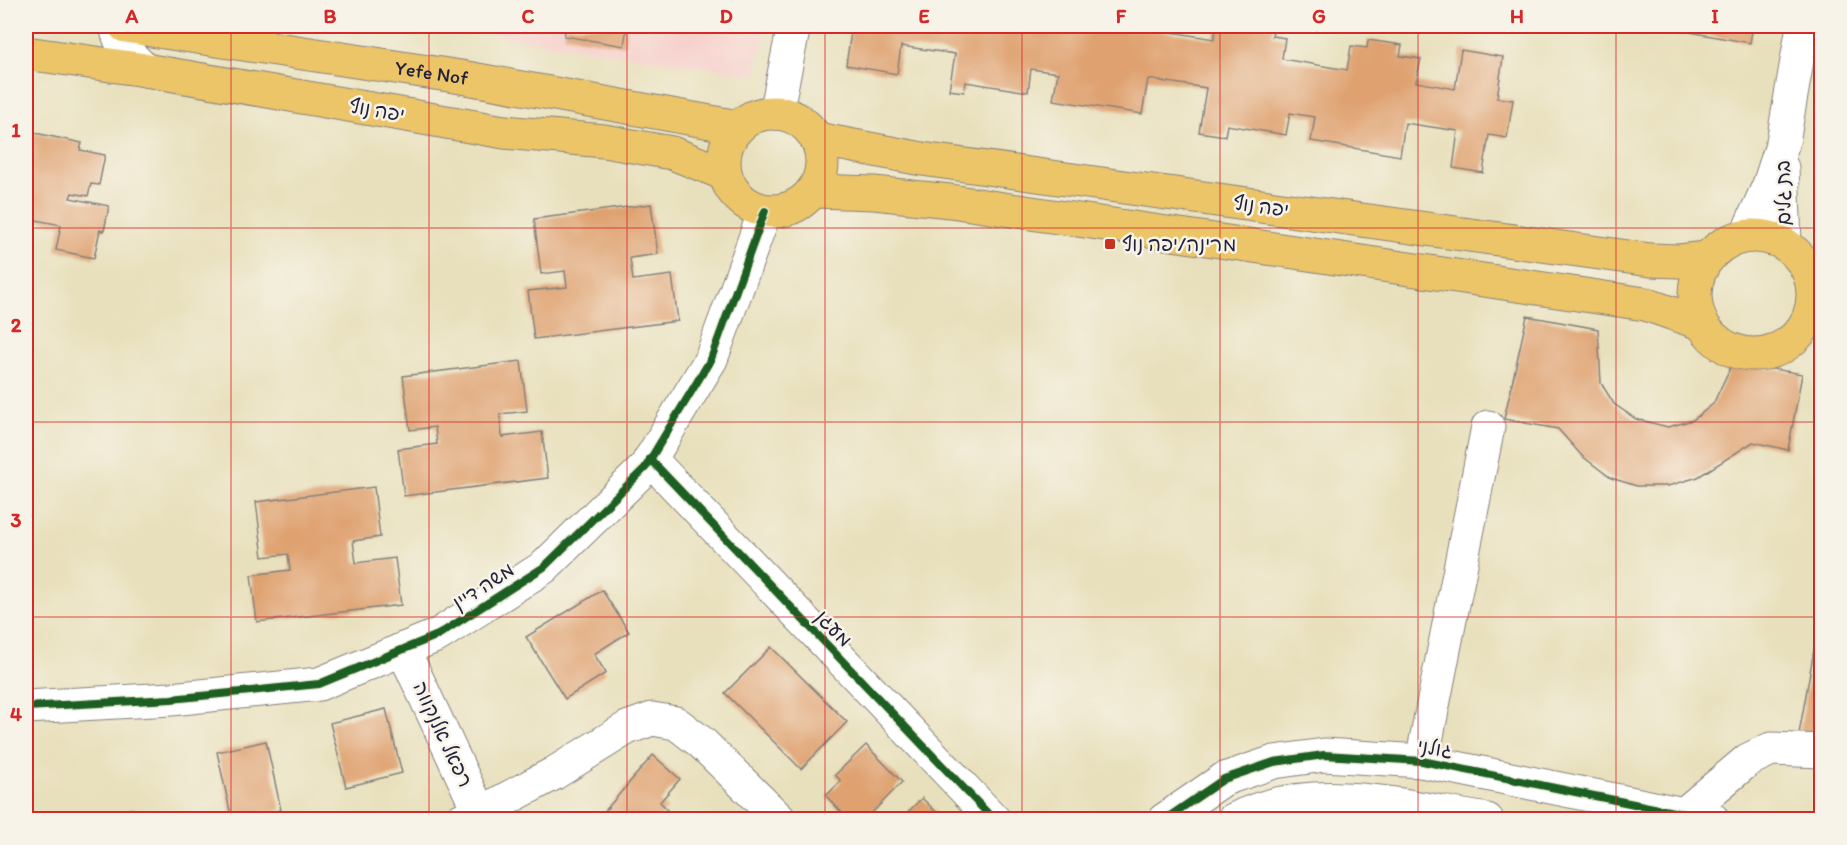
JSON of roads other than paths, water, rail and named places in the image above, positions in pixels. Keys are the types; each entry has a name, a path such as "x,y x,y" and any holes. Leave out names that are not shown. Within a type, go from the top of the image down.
{"main road":[{"name":"Yefe Nof","path":"125,26 461,77 738,127"},
{"name":"יפה נוף","path":"26,53 145,70 504,132 604,141 672,153 725,174"},
{"path":"776,113 800,121 817,139 822,165 813,191 792,208 765,211 751,207 730,187 725,174 725,148 738,127 763,114 776,113"},
{"name":"יפה נוף","path":"817,139 922,159 1638,258 1679,261 1707,258"},
{"name":"יפה נוף","path":"813,191 874,193 950,201 1645,304 1700,323"},
{"path":"1746,236 1760,236 1785,244 1816,278 1810,315 1811,334 1776,351 1748,355 1720,345 1700,323 1695,307 1694,290 1698,273 1707,258 1724,244 1746,236"}],"street":[{"path":"116,26 119,39 128,54 145,70"},
{"path":"776,113 794,26"},
{"name":"בת גלים","path":"1746,236 1769,185 1783,142 1803,26"},
{"name":"בת גלים","path":"1783,142 1785,244"},
{"name":"משה דיין","path":"26,707 171,699 319,684 438,635 544,567 645,468 711,359 765,211"},
{"path":"1422,761 1488,427"},
{"name":"מעגן","path":"650,459 994,819"},
{"name":"רפאל אלנקווה","path":"403,649 474,817"},
{"path":"474,817 553,774 627,728 652,719 675,723 702,743 780,819"},
{"path":"1699,817 1748,760 1771,749 1821,751"},
{"name":"גולני","path":"1164,819 1224,779 1274,762 1324,755 1422,761 1699,817"},
{"path":"1233,819 1249,811 1293,799 1343,798 1487,819"}],"place":[{"name":"מרינה/יפה נוף","path":"1110,244"}]}
